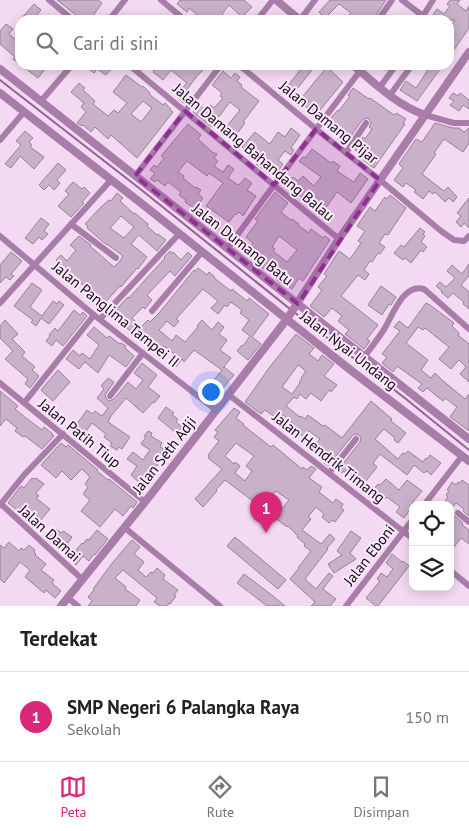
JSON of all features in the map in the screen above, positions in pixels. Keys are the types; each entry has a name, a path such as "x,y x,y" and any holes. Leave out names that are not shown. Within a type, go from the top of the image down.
{"street":[{"path":"49,0 67,15"},
{"path":"113,15 125,0"},
{"path":"160,0 179,15"},
{"path":"261,15 274,0 294,15"},
{"path":"304,15 316,0"},
{"path":"382,15 392,0"},
{"path":"402,0 418,15"},
{"path":"423,15 434,0"},
{"path":"297,306 339,239 469,52"},
{"name":"Jalan Dumang Batu","path":"0,69 228,249 297,306 469,439"},
{"path":"41,102 68,70"},
{"name":"Jalan Damang Bahandang Balau","path":"135,70 339,239"},
{"path":"134,176 217,70"},
{"name":"Jalan Damang Pijar","path":"245,70 441,231 454,240 461,241 469,236"},
{"path":"228,249 316,129 355,70"},
{"path":"359,70 404,106 425,115 454,123 469,123"},
{"path":"380,87 392,70"},
{"path":"390,95 408,70"},
{"name":"Jalan Nyai Undang","path":"0,93 469,461"},
{"path":"0,140 24,112"},
{"path":"346,153 366,123"},
{"path":"0,303 111,180"},
{"path":"71,224 116,258"},
{"path":"100,319 179,234"},
{"name":"Jalan Panglima Tampei II","path":"0,236 100,319 217,411"},
{"path":"152,311 202,252"},
{"path":"364,357 384,330 398,304 414,289 424,289 469,329"},
{"name":"Jalan Seth Adji","path":"61,606 125,528 297,306"},
{"path":"24,403 94,314"},
{"path":"110,396 143,353"},
{"name":"Jalan Patih Tiup","path":"1,385 145,502"},
{"name":"Jalan Hendrik Timang","path":"229,395 409,535"},
{"path":"0,505 24,474 63,434"},
{"path":"328,473 356,439"},
{"path":"427,501 462,456"},
{"name":"Jalan Damai","path":"0,505 83,580"},
{"path":"458,513 469,522"},
{"name":"Jalan Eboni","path":"350,605 409,524"},
{"path":"125,528 220,606"},
{"path":"454,573 469,586"},
{"path":"68,598 78,606"}],"highlighted area":[{"path":"185,111 274,185 316,129 380,180 298,304 135,176"}],"building":[{"path":"57,0 98,0 102,3 94,15 76,15"},
{"path":"180,0 244,0 252,7 244,15 240,15 229,5 222,14 223,15 197,15 189,8 187,12 177,4"},
{"path":"330,0 386,0 376,15 350,15 351,13 339,4 328,15 322,15 319,12"},
{"path":"450,0 460,0 457,4 466,11 469,6 469,28 454,50 454,15 433,15 437,9 444,14 450,6 447,4"},
{"path":"34,4 41,10 37,15 24,15"},
{"path":"6,24 13,29 9,34 15,39 15,57 0,44 0,31"},
{"path":"28,70 44,70 38,78"},
{"path":"98,70 110,70 106,75"},
{"path":"154,70 171,70 163,80 153,72"},
{"path":"171,70 203,70 183,95 187,99 183,103 175,95 187,83"},
{"path":"300,70 312,70 293,94 286,88"},
{"path":"325,70 330,70 343,82 316,115 305,106 309,101 303,96"},
{"path":"428,70 439,70 417,101 400,90 406,81 416,88"},
{"path":"223,71 231,78 235,73 240,77 237,81 242,85 241,87 259,101 233,139 223,131 240,110 230,102 211,127 193,112 199,105 206,110 210,105 214,108 223,98 220,96 222,93 212,85"},
{"path":"126,75 143,86 149,94 163,105 165,103 173,112 137,158 111,135 108,139 95,127 91,132 83,125 77,123 86,112 81,107 84,103 71,92 79,83 85,88 83,90 95,101 93,104 108,116 114,110 118,113 127,103 113,92","holes":["143,101 152,108 141,122 131,114"]},
{"path":"353,88 394,115 396,113 406,119 403,123 405,124 374,168 363,160 364,157 355,150 363,137 365,139 372,129 369,127 371,123 369,119 362,120 346,144 327,129 332,122 329,120 339,111 350,96 348,95"},
{"path":"453,93 458,96 460,93 469,100 469,109 463,105 459,111 450,105 454,101 449,98"},
{"path":"435,123 459,128 464,132 469,128 469,143 463,152 444,139 422,174 444,191 448,187 457,197 453,202 449,198 445,202 435,192 433,194 429,191 423,199 414,192 416,190 406,183 403,187 394,180 403,168 399,164 416,139 422,142"},
{"path":"188,124 201,135 198,139 212,152 217,154 214,158 218,161 214,166 223,172 228,165 234,169 228,178 238,185 245,178 252,183 247,190 256,196 243,216 239,212 229,222 206,206 223,183 209,173 207,176 187,161 178,172 195,188 201,190 198,194 203,198 195,209 179,195 181,192 168,182 165,186 157,180 155,182 150,179 155,173 150,170 154,165 157,167 164,158 161,156"},
{"path":"291,128 300,135 291,148 294,150 291,155 285,151 278,160 283,164 274,177 256,164 259,161 242,147 255,132 270,144 278,132 285,137"},
{"path":"25,131 33,138 29,142 32,145 30,147 44,157 34,169 20,156 11,168 5,164 21,145 16,141"},
{"path":"312,149 331,163 333,161 340,166 337,171 352,181 354,182 360,173 368,179 351,203 337,192 321,215 287,184 293,177 298,181 303,176 314,186 321,177 299,161 303,157 305,158"},
{"path":"58,163 66,170 57,180 60,183 54,190 49,185 44,190 39,185"},
{"path":"73,182 82,189 84,187 90,193 82,202 84,203 71,217 58,206 69,194 65,191"},
{"path":"275,192 288,203 281,212 309,233 311,229 323,238 325,236 330,240 303,281 299,278 292,289 275,278 280,271 271,264 266,270 260,266 264,261 258,257 260,252 251,246 253,243 246,237 258,221 255,219","holes":["279,236 297,250 287,262 273,251 275,249 272,247"]},
{"path":"117,193 123,198 120,201 148,224 147,226 157,235 166,240 157,251 139,235 131,244 147,257 102,306 89,295 92,292 79,282 77,284 58,267 61,264 56,260 61,255 67,261 76,250 70,245 79,236 114,267 120,261 123,256 102,241 85,224 101,207 109,200 111,201","holes":["121,216 134,227 124,238 110,228"]},
{"path":"390,195 406,208 388,235 385,234 379,243 385,247 372,262 370,261 364,270 369,274 365,280 358,275 341,296 378,325 367,339 370,341 364,349 345,334 349,330 338,321 342,316 332,308 324,317 310,306 322,290 318,287 327,276 324,274 339,251 350,259 361,243 358,241 365,231 357,226 370,207 375,211 385,197 387,199"},
{"path":"469,198 469,228 464,223 461,227 456,222 461,216 457,213"},
{"path":"41,218 49,224 44,231 48,234 42,240 39,237 33,244 25,238"},
{"path":"420,228 425,232 421,242 427,247 423,252 421,250 411,263 405,258 403,260 394,253 401,245 404,247"},
{"path":"170,251 181,260 188,252 192,256 175,276 170,271 147,295 152,300 145,309 143,307 132,318 141,327 148,320 150,322 160,312 194,270 198,268 207,275 209,272 231,291 232,289 247,301 249,298 269,314 252,337 261,344 248,360 237,351 250,336 242,330 249,320 240,313 242,310 231,302 227,307 225,305 218,314 211,308 218,301 203,289 176,319 179,321 174,327 167,321 159,330 172,341 176,335 185,342 202,320 212,330 218,322 224,327 219,334 227,340 220,350 231,358 223,368 234,375 212,401 208,397 209,394 205,391 222,370 194,350 184,362 182,359 176,367 171,363 177,356 164,346 159,352 111,315 129,298"},
{"path":"11,252 22,261 11,274 14,276 10,280 6,277 0,283 0,265"},
{"path":"469,264 469,276 461,285 469,292 469,309 453,293 448,298 436,286 440,282 446,287 455,278 447,271 452,265 462,274"},
{"path":"32,283 42,290 30,307 42,316 53,301 57,304 59,301 64,305 49,324 41,318 36,326 31,322 33,320 14,306"},
{"path":"381,286 396,297 382,315 368,305"},
{"path":"426,303 454,323 452,326 459,333 458,335 469,344 469,382 460,374 466,367 459,360 451,369 439,359 449,347 425,328 423,330 418,327 406,343 428,360 421,370 431,378 435,373 465,399 469,394 469,431 450,417 457,407 445,398 443,401 427,388 423,392 418,388 422,384 397,366 393,372 382,363 387,357 382,354 400,331 394,327 399,321 408,328"},
{"path":"74,310 80,315 83,312 87,316 63,346 56,340 52,346 46,341 49,335 55,328 58,331"},
{"path":"5,320 18,334 12,339 25,352 22,356 35,367 32,370 39,376 30,388 25,384 28,379 5,359 13,351 0,338 0,326"},
{"path":"94,327 107,338 109,336 126,346 125,348 134,356 126,367 109,355 98,373 85,362 79,369 66,359 73,350 80,356 82,353 90,359 99,345 87,335"},
{"path":"296,334 314,348 309,354 318,361 322,355 334,364 324,376 337,385 331,392 329,390 321,401 311,393 306,399 300,394 297,399 294,397 286,406 300,417 305,419 308,415 342,438 371,401 406,433 398,443 384,429 375,439 398,459 403,453 405,454 408,451 423,462 430,455 441,463 431,475 427,471 424,473 414,465 407,475 380,454 373,463 377,467 361,487 356,483 359,479 347,470 345,473 344,471 342,473 338,470 360,442 361,438 359,435 355,434 352,436 328,466 324,463 328,456 316,444 320,439 309,431 305,438 292,428 294,424 283,415 279,420 265,410 261,414 245,402","holes":["298,365 306,371 292,394 282,387"]},
{"path":"142,363 157,375 148,387 160,396 143,413 126,398 111,416 108,422 130,437 122,449 119,447 117,450 110,446 112,443 104,437 106,434 92,423 83,435 74,428 87,410 92,414 95,411 102,416 108,408 97,398 104,389 101,386 108,378 114,382 105,395 109,401 114,399 128,382 136,389 143,380 134,373"},
{"path":"58,370 70,382 53,401 41,390"},
{"path":"0,391 18,406 15,409 26,418 42,430 44,427 53,434 54,436 42,449 15,431 17,428 6,419 0,426"},
{"path":"166,407 174,413 172,415 178,419 176,422 182,427 177,434 158,418"},
{"path":"234,408 240,412 236,418 271,447 273,445 302,469 303,467 307,470 311,466 316,469 309,478 322,487 319,492 333,503 336,499 343,504 341,508 344,510 335,522 332,520 329,523 322,517 324,514 316,507 308,517 311,519 302,530 321,544 330,534 335,539 305,579 316,589 329,573 333,576 323,589 336,599 330,606 311,606 315,602 290,579 311,551 304,546 305,544 288,526 225,480 203,507 195,499 222,469 208,458 208,455 219,441 214,437 218,432 215,430","holes":["236,443 254,456 246,466 252,471 245,481 235,473 240,466 235,462 234,464 225,456","276,491 289,500 281,510 268,500"]},
{"path":"148,431 152,433 151,436 162,443 160,447 164,449 156,461 159,463 142,485 131,475 137,466 127,459 133,452 143,460 150,450 141,444"},
{"path":"61,443 66,447 68,445 97,471 137,502 133,508 131,506 123,516 115,509 100,527 81,511 90,500 83,494 88,487 85,484 90,477 82,469 71,480 62,471 56,478 41,465"},
{"path":"32,478 36,478 44,484 36,493 39,496 36,498 50,509 40,521 30,513 25,519 20,515 21,513 8,503 21,486 24,488"},
{"path":"386,479 399,490 407,480 422,491 414,501 409,501 409,511 404,518 396,512 400,507 387,497 385,499 374,489 378,484 380,485"},
{"path":"462,480 469,485 469,516 456,503 454,505 454,501 445,501 448,497 446,495 449,491 447,490 452,482 456,485 458,482 460,483"},
{"path":"454,515 469,530 469,544 461,538 454,547"},
{"path":"56,529 72,537 61,548 48,538"},
{"path":"97,530 108,539 89,561 83,556 76,565 69,559 82,543 87,539 89,540"},
{"path":"351,531 361,538 350,553 356,559 334,573 328,564 342,555 337,551"},
{"path":"235,537 286,580 278,589 227,546"},
{"path":"132,540 140,547 134,554 144,562 138,570 146,577 157,568 165,575 163,579 178,590 174,595 176,596 167,606 160,606 154,602 157,598 123,570 115,578 126,587 125,589 140,600 136,606 88,606 92,601 88,597 93,589"},
{"path":"9,542 19,551 21,548 24,550 29,545 35,550 35,555 46,564 41,570 54,580 52,583 61,591 55,598 46,590 44,593 25,577 30,570 20,562 4,583 0,579 0,545 4,548"},
{"path":"392,554 409,566 378,606 376,606 366,598 380,581 377,579 381,573 387,577 393,569 386,563"},
{"path":"244,574 285,606 267,606 237,583"}],"waterway":[{"path":"0,80 290,309"},
{"path":"294,312 469,450"}],"place":[{"name":"SMP Negeri 6 Palangka Raya","path":"266,533"}]}
